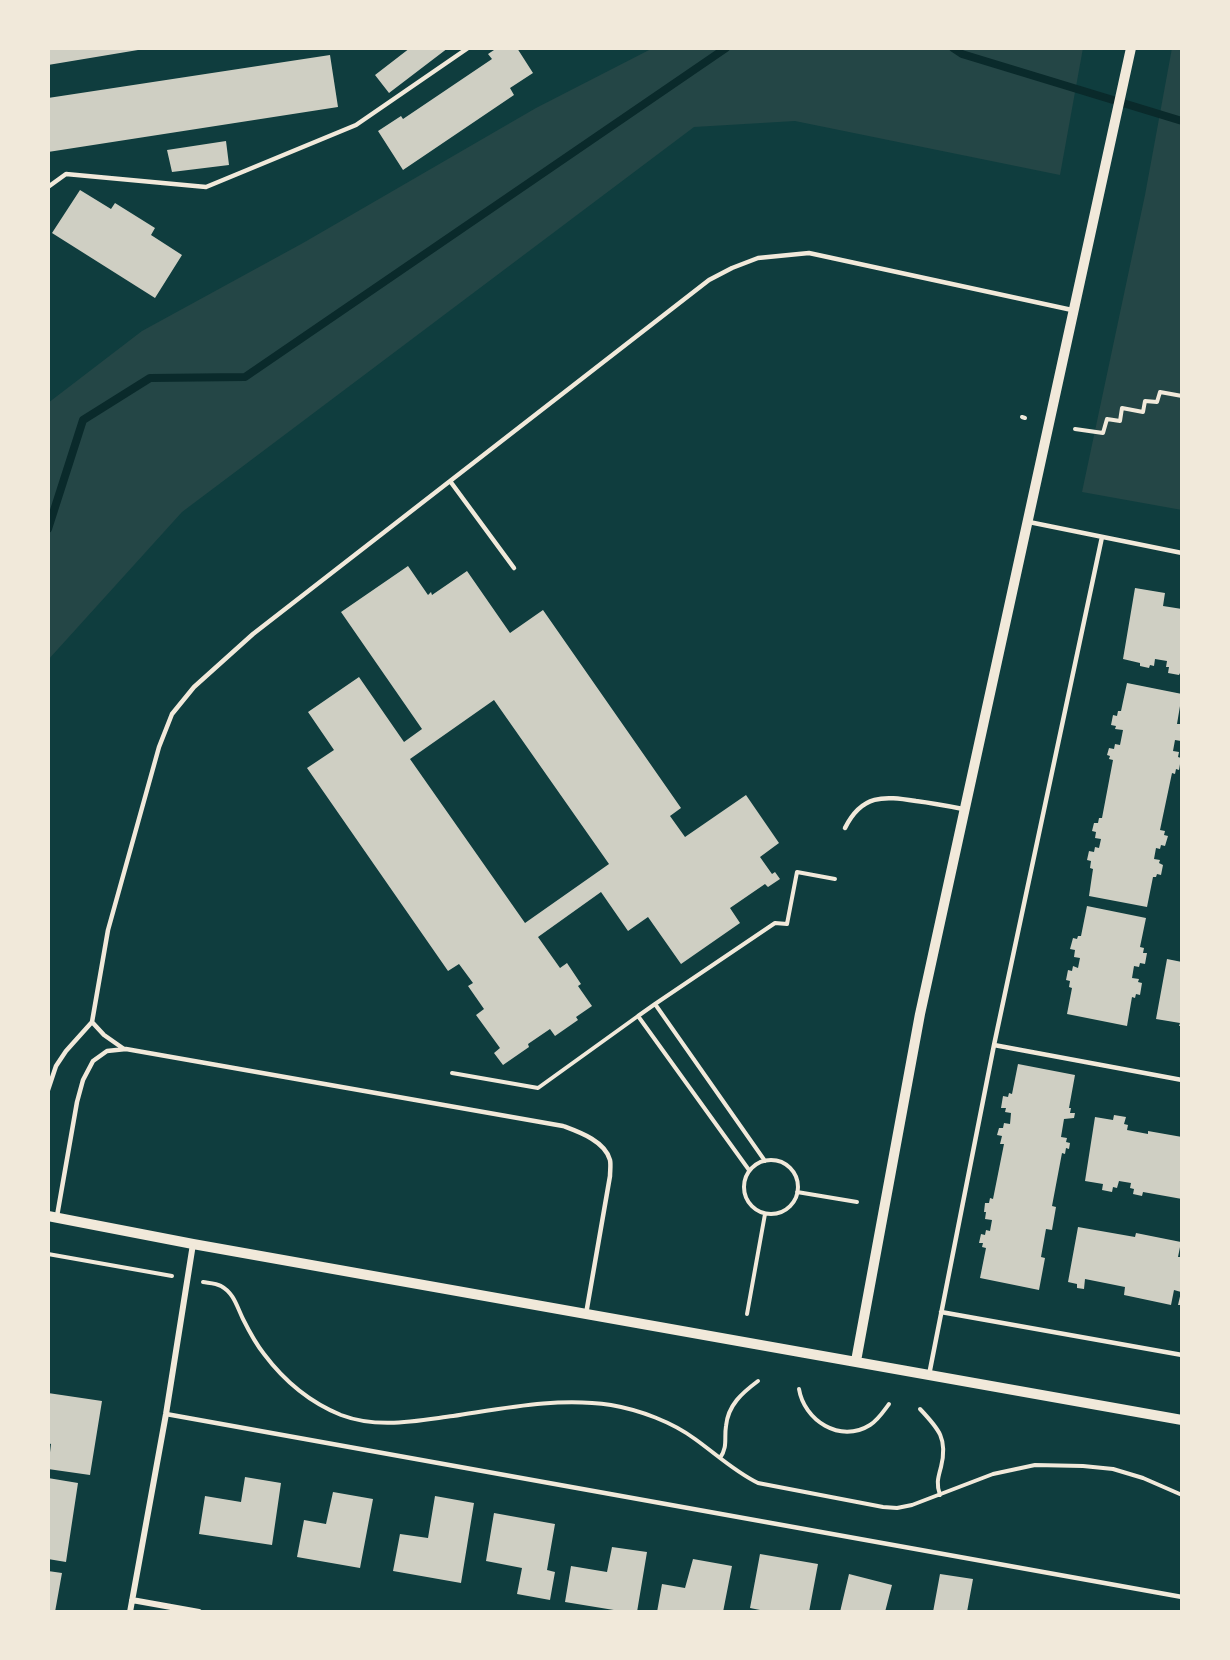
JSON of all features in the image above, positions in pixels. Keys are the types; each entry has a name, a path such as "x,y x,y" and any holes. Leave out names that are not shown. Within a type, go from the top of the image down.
{"street":[{"path":"855,1361 920,1014 963,809 1131,48"},
{"path":"52,1216 194,1244 1182,1420"},
{"path":"130,1612 194,1244"},
{"path":"132,1600 199,1612"}],"lane":[{"path":"48,187 66,174 206,187 356,125 468,48"},
{"path":"48,1090 56,1066 92,1022 108,930 159,747 172,714 194,687 254,634 709,280 758,258 809,253 1074,311"},
{"path":"450,481 514,568"},
{"path":"1026,522 1182,553"},
{"path":"929,1375 994,1045 1102,537"},
{"path":"844,828 852,814 864,804 877,798 892,797 963,809"},
{"path":"92,1022 104,1035 126,1049"},
{"path":"994,1045 1182,1080"},
{"path":"52,1216 83,1080 93,1061 107,1051 126,1049 549,1123 582,1133 602,1147 610,1160 610,1176 586,1314"},
{"path":"941,1312 1182,1355"},
{"path":"166,1414 1182,1597"}],"path":[{"path":"1075,429 1103,433 1107,419 1120,421 1122,408 1143,412 1145,401 1157,402 1160,392 1182,396"},
{"path":"452,1073 538,1089 655,1004 775,923 787,924 797,872 835,879"},
{"path":"655,1004 765,1161"},
{"path":"638,1016 749,1170"},
{"path":"765,1161 783,1163 791,1169 796,1179 797,1192 793,1202 788,1208 774,1214 765,1214 755,1209 747,1201 743,1192 744,1180 749,1170 765,1161"},
{"path":"797,1192 857,1202"},
{"path":"747,1314 765,1214"},
{"path":"48,1254 157,1273"},
{"path":"220,1285 234,1297 243,1319 263,1353 291,1385 314,1402 343,1415 371,1423 399,1423 539,1403 575,1402 612,1405 659,1419 693,1437 744,1476 758,1483 883,1508 912,1505 993,1474 1035,1465 1113,1469 1143,1478 1182,1495"},
{"path":"720,1458 725,1451 726,1427 734,1403 743,1392 758,1381"},
{"path":"799,1389 801,1401 809,1414 825,1427 838,1431 853,1431 868,1426 889,1404"},
{"path":"920,1409 942,1437 944,1450 936,1484 940,1495"}],"shaded area":[{"path":"653,48 1083,48 1060,175 795,121 694,127 182,512 48,660 48,403 142,331 303,243 536,108"},
{"path":"1172,48 1182,48 1182,510 1082,492 1145,195"}],"building":[{"path":"48,48 144,48 144,49 48,65"},
{"path":"410,48 448,48 389,93 375,75"},
{"path":"497,48 517,48 533,73 510,88 514,95 403,170 378,131 401,116 403,119 492,59 488,54"},
{"path":"330,55 338,107 48,152 48,98"},
{"path":"226,141 229,165 172,172 167,150"},
{"path":"80,190 111,209 115,203 155,228 151,235 182,255 155,298 52,233"},
{"path":"408,566 428,595 431,592 432,595 467,571 510,633 543,610 681,808 670,816 685,837 746,795 779,843 760,857 772,874 775,872 780,879 768,887 765,884 730,908 740,923 681,964 648,917 628,931 601,892 538,937 560,968 567,963 581,984 578,986 592,1006 576,1017 578,1020 555,1036 550,1029 503,1065 494,1053 500,1048 476,1015 484,1009 468,986 473,983 459,964 448,971 307,768 334,750 308,712 359,677 404,742 422,729 341,612","holes":["494,700 609,864 525,923 410,759"]},
{"path":"1135,588 1165,593 1163,606 1182,609 1182,669 1179,675 1168,673 1167,661 1155,659 1154,666 1150,665 1149,668 1123,659"},
{"path":"1127,683 1182,694 1177,724 1182,724 1182,736 1181,741 1175,740 1173,751 1179,752 1178,757 1181,758 1179,770 1176,769 1175,774 1172,773 1160,830 1165,831 1164,835 1168,836 1165,846 1161,845 1160,849 1156,848 1154,859 1160,860 1159,863 1163,865 1161,875 1157,874 1153,877 1147,907 1089,896 1093,869 1090,868 1091,861 1087,860 1089,851 1094,852 1095,847 1099,848 1101,839 1095,838 1096,832 1092,831 1094,823 1098,823 1099,818 1102,818 1113,760 1107,755 1109,748 1114,749 1115,744 1120,745 1123,730 1115,729 1116,726 1111,725 1113,715 1117,716 1118,711 1121,711"},
{"path":"1087,906 1146,918 1140,947 1144,948 1143,953 1147,953 1145,964 1140,963 1139,967 1134,966 1132,978 1139,979 1138,982 1142,983 1140,995 1136,994 1135,998 1132,997 1127,1026 1067,1014 1072,988 1069,987 1070,981 1066,980 1068,970 1072,971 1073,966 1078,968 1080,958 1074,957 1075,950 1070,949 1073,938 1077,939 1081,936"},
{"path":"1167,959 1182,962 1182,1026 1179,1026 1180,1023 1156,1019"},
{"path":"1018,1064 1075,1075 1069,1108 1071,1108 1070,1113 1075,1113 1074,1118 1064,1119 1061,1137 1067,1138 1066,1142 1070,1143 1069,1149 1066,1148 1065,1154 1062,1153 1052,1206 1056,1207 1052,1230 1046,1229 1041,1257 1045,1258 1039,1290 980,1278 986,1248 982,1247 983,1243 979,1243 981,1234 985,1235 986,1230 990,1231 992,1220 985,1219 985,1203 989,1203 990,1198 993,1199 1004,1144 1000,1144 1002,1136 997,1135 1004,1123 1010,1124 1011,1113 1005,1112 1006,1108 1001,1108 1003,1096 1008,1097 1009,1093 1012,1094"},
{"path":"1114,1115 1126,1117 1124,1124 1128,1125 1127,1130 1182,1137 1182,1199 1143,1192 1142,1196 1133,1194 1134,1189 1130,1188 1131,1183 1119,1181 1117,1188 1113,1187 1112,1192 1102,1190 1103,1184 1085,1181 1095,1117 1113,1120"},
{"path":"1078,1227 1135,1237 1136,1233 1181,1242 1178,1257 1182,1257 1182,1305 1178,1305 1181,1292 1174,1290 1171,1305 1124,1295 1125,1287 1085,1279 1084,1289 1077,1288 1077,1284 1068,1282"},
{"path":"48,1393 102,1401 90,1475 48,1469 51,1444 48,1443"},
{"path":"245,1477 281,1483 272,1545 199,1534 205,1496 241,1502"},
{"path":"48,1478 78,1483 66,1562 48,1559"},
{"path":"333,1492 373,1499 360,1568 297,1557 304,1520 326,1524"},
{"path":"435,1496 474,1503 461,1583 393,1571 400,1534 428,1538"},
{"path":"494,1513 555,1524 547,1570 555,1572 550,1600 517,1594 522,1568 486,1561"},
{"path":"612,1547 647,1552 637,1612 565,1602 571,1566 607,1572"},
{"path":"760,1554 818,1564 809,1612 770,1612 750,1608"},
{"path":"693,1559 732,1566 723,1612 657,1612 662,1584 685,1588"},
{"path":"48,1571 62,1573 55,1612 48,1612"},
{"path":"849,1574 892,1585 885,1612 840,1612"},
{"path":"940,1574 973,1579 967,1612 933,1612"}],"waterway":[{"path":"48,529 83,420 150,378 245,377 726,48"},
{"path":"953,48 962,54 1182,121"}]}
